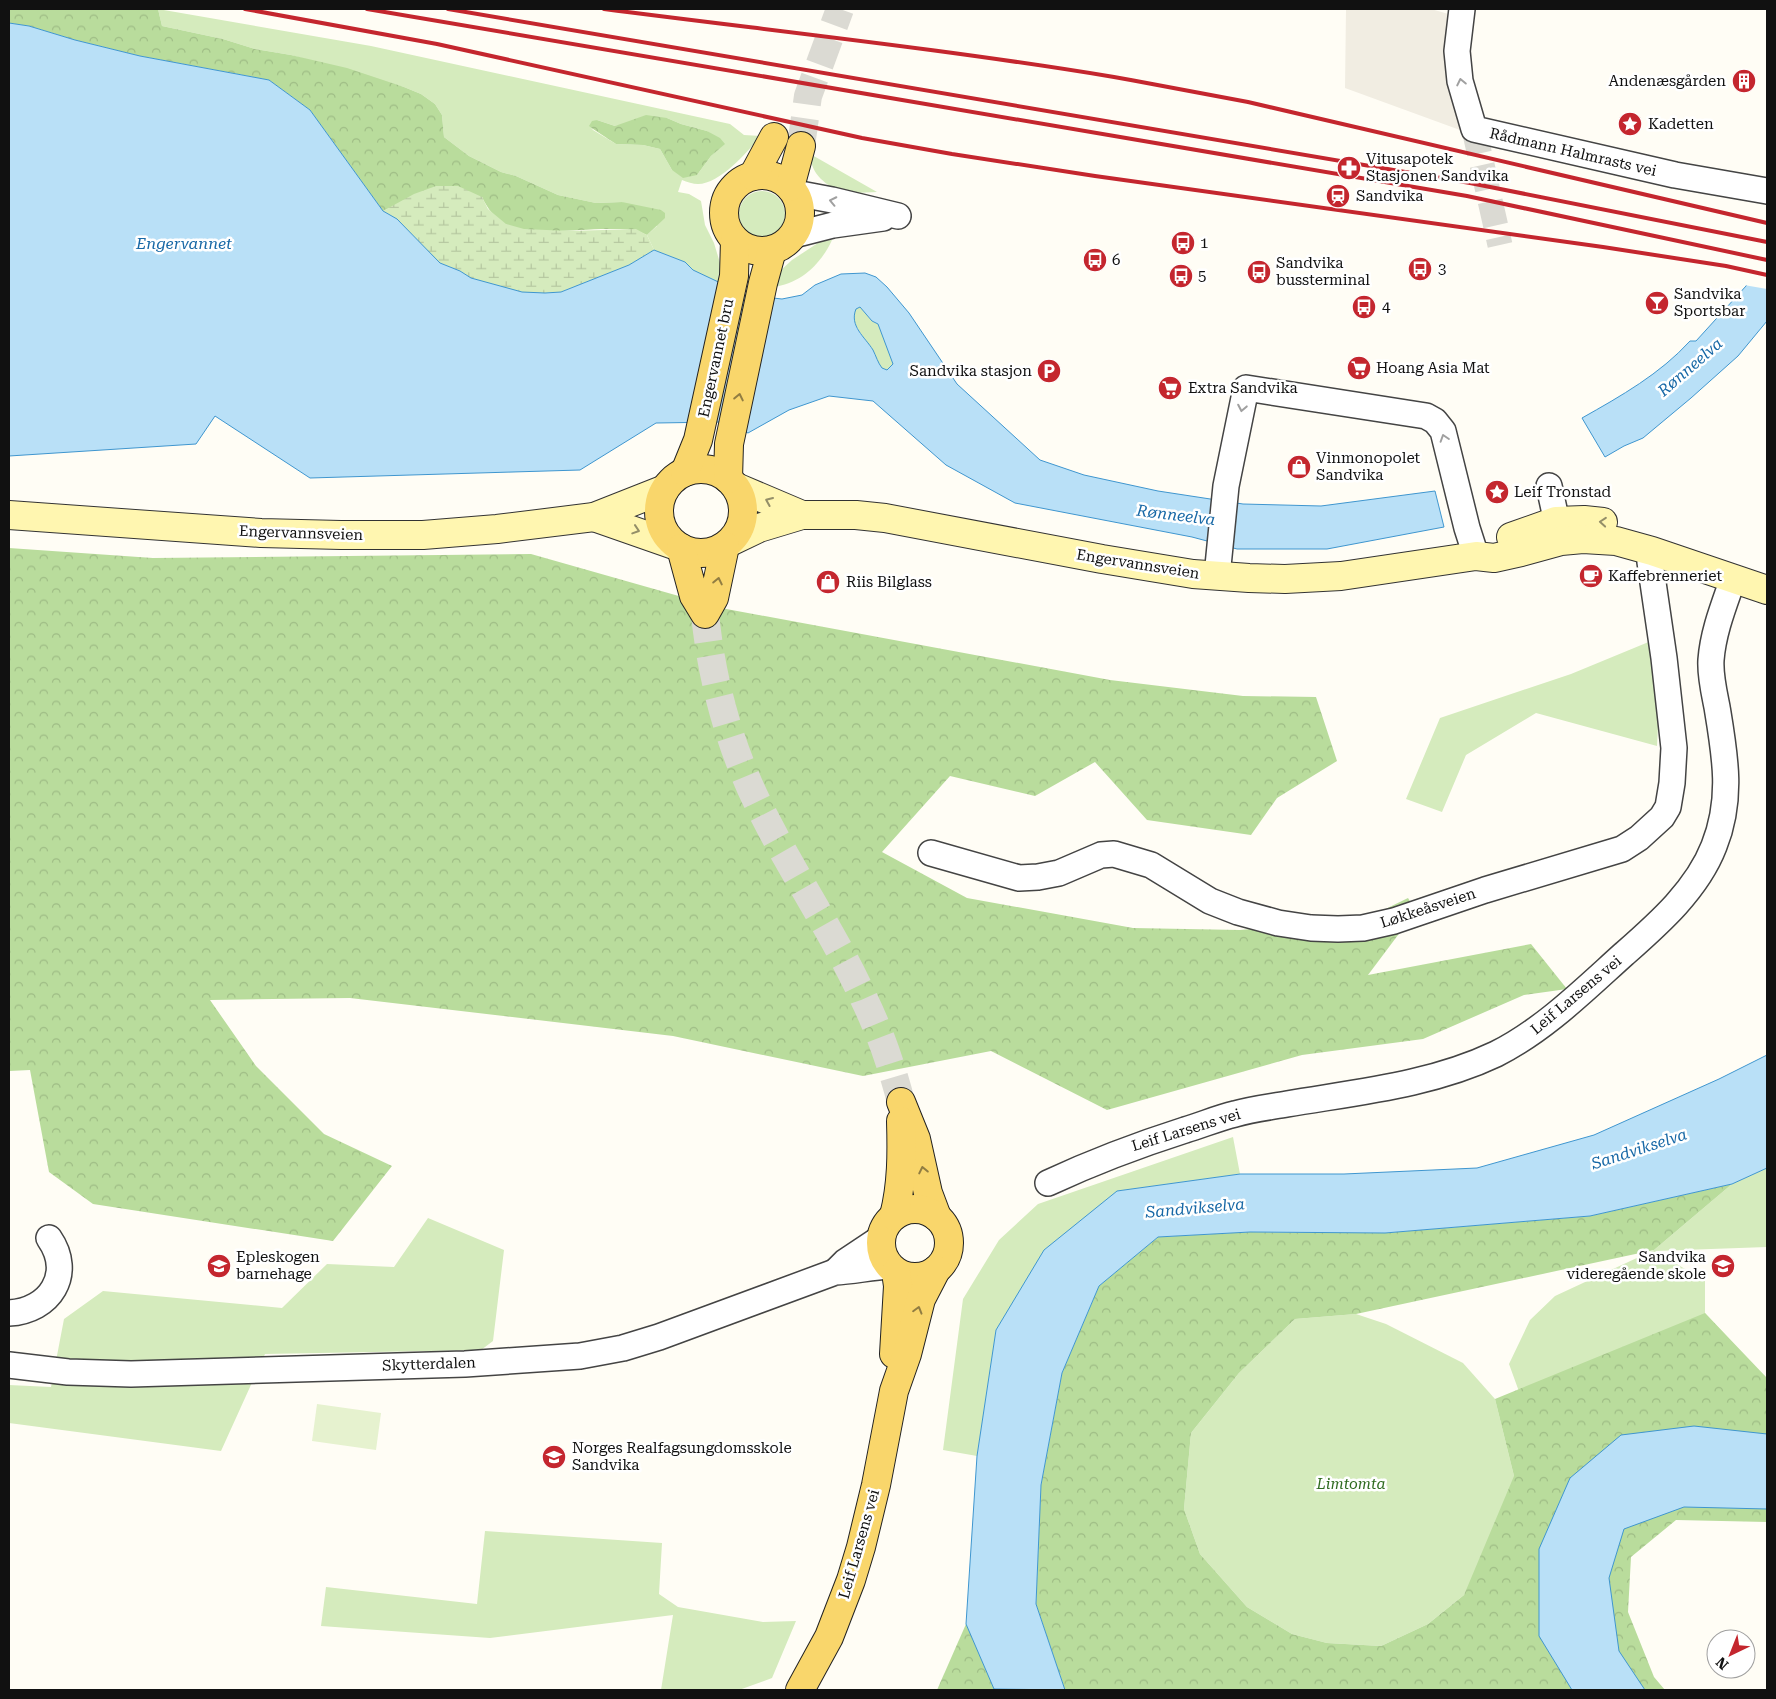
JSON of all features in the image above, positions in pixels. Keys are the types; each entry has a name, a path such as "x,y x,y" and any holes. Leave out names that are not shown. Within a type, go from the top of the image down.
{"main road":[{"path":"753,176 774,137"},
{"path":"792,190 801,146"},
{"path":"764,175 774,177 792,190 800,207 800,217 794,235 780,247 761,252 745,248 735,240 725,224 723,212 726,200 735,186 753,176 764,175"},
{"name":"Engervannet bru","path":"685,472 698,440 734,276 735,240"},
{"name":"Engervannet bru","path":"732,483 729,444 763,283 772,250"},
{"path":"696,469 708,469 718,473 732,483 742,500 743,516 739,530 728,544 715,551 692,552 679,547 668,537 660,520 660,501 665,489 674,479 685,472 696,469"},
{"name":"Engervannsveien","path":"732,483 802,515"},
{"name":"Engervannsveien","path":"9,515 261,533 423,535 497,529 594,517 665,489"},
{"name":"Engervannsveien","path":"728,544 759,528 802,515 856,515 885,518 1102,560 1193,574 1218,563 1285,578 1341,576 1476,556 1489,543 1516,536 1559,531 1584,520 1618,523 1695,556"},
{"name":"Engervannsveien","path":"594,517 679,547"},
{"name":"Engervannsveien","path":"1559,531 1582,539 1616,541 1652,551 1695,556"},
{"path":"679,547 694,596 705,614 714,598 728,544"},
{"path":"1695,556 1767,570"},
{"path":"1695,556 1733,579 1767,590"},
{"path":"901,1102 916,1139 928,1192 937,1217 947,1232 949,1244 944,1261 936,1270 924,1276 912,1277 893,1269 882,1254 900,1182 902,1144 901,1102"},
{"path":"888,1227 902,1211 916,1209 926,1211 937,1217"},
{"name":"Leif Larsens vei","path":"893,1269 898,1286 894,1391"},
{"name":"Leif Larsens vei","path":"800,1690 829,1636 854,1573 874,1494 894,1391 907,1354 921,1299 936,1270"}],"street":[{"name":"Rådmann Halmrasts vei","path":"1462,9 1457,51 1460,82 1474,129 1675,175 1767,191"},
{"path":"792,190 898,216 833,225 794,235"},
{"path":"1218,563 1225,497 1246,388 1426,416 1435,421 1443,432 1476,556"},
{"path":"1549,486 1559,531"},
{"name":"Løkkeåsveien","path":"931,853 1019,878 1059,873 1101,855 1114,854 1151,865 1210,902 1238,912 1278,923 1311,928 1338,929 1363,928 1394,921 1485,890 1622,848 1640,838 1662,817 1668,807 1672,783 1674,748 1664,658 1650,562 1652,551"},
{"name":"Leif Larsens vei","path":"1048,1183 1126,1149 1236,1114 1386,1087 1445,1073 1475,1063 1528,1035 1559,1011 1645,936 1676,904 1706,865 1715,846 1720,826 1725,804 1727,778 1711,661 1719,620 1733,579"},
{"name":"Skytterdalen","path":"835,1272 888,1227"},
{"path":"9,1313 22,1312 34,1307 42,1302 52,1291 59,1276 61,1264 57,1249 49,1238"},
{"name":"Skytterdalen","path":"9,1365 68,1372 131,1374 465,1364 580,1356 623,1348 659,1338 835,1272 865,1267 893,1269"}],"green space":[{"path":"9,9 158,9 162,26 223,39 255,49 347,68 421,94 435,104 442,115 444,137 469,156 501,172 516,176 558,195 596,203 622,202 661,210 665,213 665,218 647,235 623,229 542,231 517,228 499,220 489,209 482,197 402,201 383,211 310,110 269,80 140,56 75,40 29,26 9,23"},
{"path":"158,9 371,46 730,124 744,135 761,136 724,173 706,183 690,183 682,180 678,192 689,194 701,201 705,225 714,243 720,263 718,283 693,270 685,262 654,250 647,235 657,226 622,202 596,203 558,195 516,176 501,172 469,156 444,137 442,115 435,104 421,94 404,87 291,55 255,49 223,39 162,26","holes":["667,118 707,131 724,144 711,156 697,175 672,170 660,149 643,145 616,144 593,130 590,126 597,120 615,126"]},
{"path":"646,115 667,118 707,131 720,138 725,144 711,156 697,175 683,178 672,170 660,149 643,145 616,144 589,126 592,121 597,120 615,126"},
{"path":"812,155 877,192 848,193 832,187 816,173 811,161"},
{"path":"436,186 458,186 482,197 488,209 506,224 524,229 569,231 636,229 647,235 654,250 629,265 561,292 522,293 470,278 460,271 440,263 383,211 414,194"},
{"path":"762,191 775,195 781,201 785,214 781,227 775,233 762,237 749,233 743,227 739,214 743,201 749,195"},
{"path":"832,240 816,265 801,277 792,282 773,287 780,271 792,260 821,241"},
{"path":"860,307 872,321 878,324 894,364 887,370 882,369 854,322 853,316 856,308"},
{"path":"9,548 153,558 531,554 721,608 1110,680 1243,696 1316,697 1337,761 1277,798 1251,835 1147,820 1095,762 1035,796 950,776 882,852 967,898 1133,928 1240,930 1365,919 1408,898 1416,911 1368,975 1531,944 1567,989 1524,995 1423,1039 1302,1055 1107,1110 991,1051 863,1076 673,1036 350,998 210,1000 256,1066 324,1134 392,1166 333,1241 93,1204 49,1172 30,1070 9,1071"},
{"path":"1651,641 1659,705 1657,746 1536,713 1466,755 1442,812 1406,799 1440,718 1571,674"},
{"path":"1233,1137 1240,1174 1117,1191 996,1330 977,1456 943,1450 963,1299 999,1240 1038,1204"},
{"path":"1767,1168 1767,1247 1655,1251 1705,1281 1705,1313 1767,1380 1541,1452 1509,1364 1530,1320 1555,1296 1654,1250 1732,1184"},
{"path":"1732,1184 1654,1250 1356,1314 1295,1319 1239,1373 1191,1433 1184,1509 1200,1554 1247,1607 1292,1634 1327,1643 1381,1646 1428,1624 1464,1595 1514,1476 1495,1399 1705,1313 1767,1378 1767,1522 1676,1520 1631,1557 1628,1612 1654,1677 1665,1690 1065,1690 1036,1604 1041,1485 1062,1373 1099,1286 1158,1237 1250,1232 1385,1233 1590,1216"},
{"path":"428,1218 504,1250 493,1341 481,1350 265,1354 221,1451 9,1423 9,1385 51,1387 64,1319 103,1291 282,1308 327,1264 394,1267"},
{"name":"Limtomta","path":"1356,1314 1386,1324 1463,1363 1495,1399 1514,1476 1513,1507 1464,1595 1428,1624 1381,1646 1327,1643 1292,1634 1247,1607 1200,1554 1184,1509 1191,1433 1239,1373 1295,1319"},
{"path":"317,1404 381,1413 376,1450 312,1441"},
{"path":"485,1531 662,1543 659,1594 678,1607 763,1622 796,1621 772,1678 739,1690 661,1690 673,1615 490,1638 321,1626 326,1587 477,1604"},
{"path":"966,1624 995,1690 937,1690"}],"shaded area":[{"path":"1346,9 1431,9 1452,15 1447,67 1460,130 1345,88"}],"water":[{"name":"Engervannet","path":"9,23 29,26 75,40 140,56 269,80 310,110 383,211 397,219 440,263 460,271 471,278 522,292 561,292 629,265 654,250 685,262 693,270 746,295 782,299 802,295 815,285 841,274 865,273 876,277 887,287 909,313 957,384 1040,460 1084,475 1158,491 1243,504 1321,506 1435,491 1444,527 1327,549 1237,549 1192,537 1015,503 946,465 873,401 829,396 789,410 748,433 720,422 656,423 580,470 310,478 215,416 196,444 9,456","holes":["860,307 872,321 878,324 893,364 887,370 882,368 873,350 856,326 854,315 856,309"]},
{"name":"Rønneelva","path":"1767,254 1767,321 1738,356 1691,398 1643,438 1605,457 1582,418 1639,384 1666,364 1690,341 1696,341 1746,286"},
{"name":"Sandvikselva","path":"1767,1055 1767,1168 1732,1184 1590,1216 1385,1233 1250,1232 1158,1237 1099,1286 1062,1373 1041,1485 1036,1604 1065,1690 994,1689 966,1624 977,1456 996,1330 1044,1250 1117,1191 1240,1174 1344,1174 1477,1168 1594,1135 1719,1079"},
{"path":"1694,1426 1767,1434 1767,1509 1684,1507 1624,1529 1609,1578 1619,1651 1645,1690 1572,1690 1539,1636 1539,1549 1570,1478 1621,1435"}],"pier":[{"path":"1767,252 1767,289 1744,285 1765,253"}],"tunnel":[{"path":"801,146 808,96 840,9"},
{"path":"1474,129 1500,245"},
{"path":"705,614 711,659 721,703 742,768 764,816 837,946 864,999 885,1050 901,1102"}],"railway":[{"path":"245,9 437,44 862,138 952,154 1095,176 1603,247 1726,266 1767,275"},
{"path":"367,9 1467,196 1767,260"},
{"path":"448,9 1470,183 1767,242"},
{"path":"604,9 923,49 1131,80 1248,102 1767,223"}],"place":[{"name":"Andenæsgården","path":"1744,81"},
{"name":"Kadetten","path":"1630,124"},
{"name":"Vitusapotek Stasjonen Sandvika","path":"1349,168"},
{"name":"Sandvika","path":"1338,196"},
{"name":"1","path":"1183,243"},
{"name":"6","path":"1095,260"},
{"name":"3","path":"1420,269"},
{"name":"Sandvika bussterminal","path":"1259,272"},
{"name":"5","path":"1181,276"},
{"name":"Sandvika Sportsbar","path":"1657,303"},
{"name":"4","path":"1364,307"},
{"name":"Hoang Asia Mat","path":"1359,368"},
{"name":"Sandvika stasjon","path":"1049,371"},
{"name":"Extra Sandvika","path":"1170,388"},
{"name":"Vinmonopolet Sandvika","path":"1299,467"},
{"name":"Leif Tronstad","path":"1497,492"},
{"name":"Kaffebrenneriet","path":"1591,576"},
{"name":"Riis Bilglass","path":"828,582"},
{"name":"Epleskogen barnehage","path":"219,1266"},
{"name":"Sandvika videregående skole","path":"1723,1266"},
{"name":"Norges Realfagsungdomsskole Sandvika","path":"554,1457"}]}
